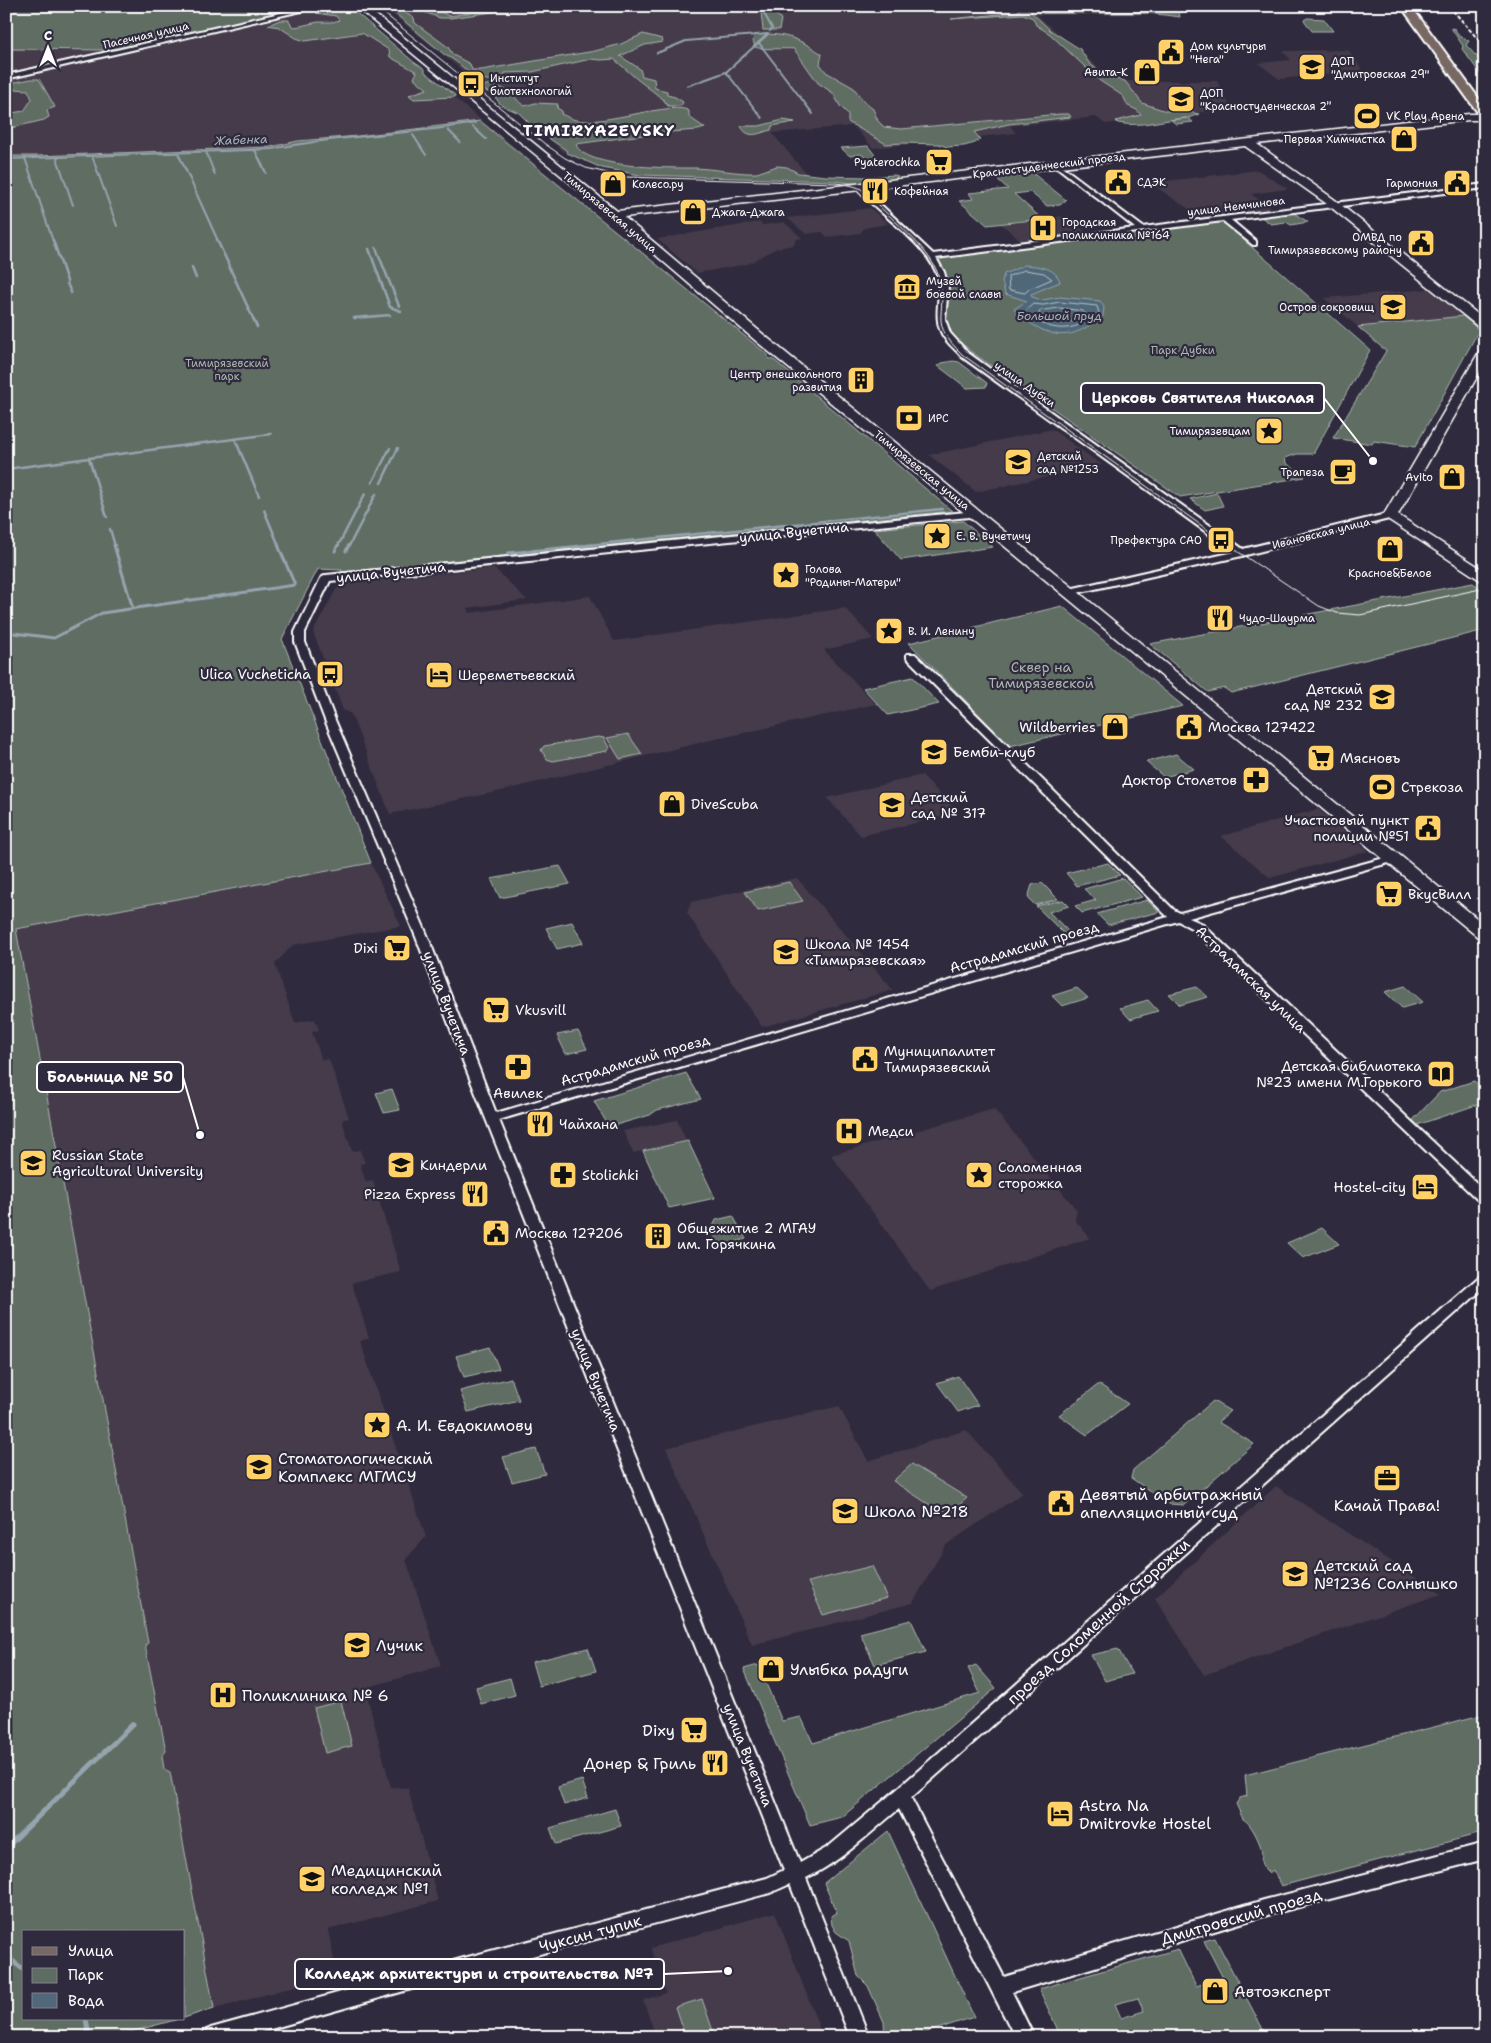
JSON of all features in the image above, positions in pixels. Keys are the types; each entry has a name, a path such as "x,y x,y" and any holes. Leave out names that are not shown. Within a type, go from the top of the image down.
{"main road":[{"name":"Тимирязевская улица","path":"359,6 1485,934"},
{"path":"1406,6 1485,116"},
{"path":"1419,6 1468,72"},
{"name":"Красностуденческий проезд","path":"614,215 1485,116"},
{"path":"1438,120 1466,122 1485,126"},
{"path":"1248,143 1335,205 1485,326"},
{"path":"1485,352 1390,516 1485,577"}],"street":[{"name":"Пасечная улица","path":"6,77 320,6"},
{"path":"1059,166 1141,229"},
{"name":"улица Немчинова","path":"931,256 1485,186"},
{"name":"улица Дубки","path":"860,188 931,256 940,272 944,287 941,319 946,334 965,355 1242,553"},
{"path":"1224,219 1253,243"},
{"path":"1370,513 1390,516"},
{"name":"улица Вучетича","path":"860,2037 642,1490 592,1370 422,937 330,720 300,642 300,632 326,578 976,514"},
{"name":"Ивановская улица","path":"1068,592 1242,553 1390,516"},
{"name":"Астрадамская улица","path":"911,656 987,733 1133,874 1170,913 1197,926 1485,1200"},
{"name":"Астрадамский проезд","path":"492,1118 1179,917 1392,859"},
{"name":"проезд Соломенной Сторожки","path":"796,1875 815,1866 834,1852 901,1796 1485,1279"},
{"path":"901,1796 1025,2037"},
{"name":"Дмитровский проезд","path":"999,1987 1264,1908 1485,1851"},
{"name":"Чуксин тупик","path":"211,2037 464,1966 770,1885 796,1875"}],"shaded area":[{"name":"Russian State Agricultural University","path":"6,6 342,6 768,355 768,358 774,360 952,511 341,572 342,570 317,570 282,639 368,857 401,926 293,945 275,964 295,1023 315,1019 319,1030 312,1032 322,1060 329,1059 349,1118 342,1120 352,1151 360,1150 365,1163 360,1164 366,1182 373,1181 401,1272 352,1283 369,1338 360,1341 426,1537 406,1559 441,1666 365,1688 391,1787 408,1788 438,1901 328,1930 337,1974 185,2018 185,1930 22,1930 22,2020 175,2020 111,2037 6,2037"},
{"path":"382,6 1164,6 1169,14 1037,15 1114,81 1217,81 1233,112 1150,112 1157,118 1105,124 1096,117 1010,126 1016,133 873,148 853,126 772,133 811,179 615,170 591,164 564,152 472,74 468,75"},
{"name":"ДОП \"Дмитровская 29\"","path":"1348,50 1363,71 1279,79 1258,63 1291,60 1282,51"},
{"path":"1258,170 1288,189 1251,194 1273,209 1202,218 1150,183"},
{"path":"870,208 888,224 864,228 861,233 827,237 822,232 806,234 787,218"},
{"name":"Городская поликлиника №164","path":"1065,216 1086,232 1020,240 1001,224"},
{"path":"759,222 763,225 784,222 802,238 797,239 793,245 775,249 748,264 697,273 657,239"},
{"name":"Остров сокровищ","path":"1429,289 1463,316 1358,327 1324,298"},
{"name":"Детский сад №1253","path":"1052,429 1102,465 976,492 929,455"},
{"path":"494,568 527,600 467,608 469,613 590,596 614,641 845,608 873,639 824,650 876,704 707,741 501,791 390,814 351,714 343,710 313,632 339,584"},
{"name":"Детский сад № 317","path":"922,775 958,813 861,836 827,798"},
{"path":"1318,809 1368,851 1270,878 1221,836"},
{"name":"Школа № 1454 «Тимирязевская»","path":"797,878 893,990 762,1027 687,913 691,902"},
{"path":"994,1109 1077,1210 1075,1220 1090,1238 930,1291 831,1155"},
{"path":"677,1120 687,1142 633,1153 623,1131"},
{"name":"Школа №218","path":"839,1406 868,1461 966,1430 1023,1493 946,1545 913,1603 752,1645 666,1448"},
{"name":"Детский сад №1236 Солнышко","path":"1276,1486 1441,1594 1204,1675 1155,1598"},
{"path":"775,1912 823,2037 656,2037 643,2000 666,1993 651,1948"}],"green space":[{"path":"6,6 311,6 107,50 6,49"},
{"path":"386,6 393,6 414,18 415,23 448,47 453,55 470,64 472,70 595,51 621,44 643,34 662,39 663,42 645,45 620,56 640,69 642,76 654,79 655,88 667,91 667,95 683,102 681,106 668,106 663,99 614,59 591,59 532,72 505,73 504,78 493,80 477,78 445,55"},
{"path":"430,6 449,16 512,6 536,6 440,18 421,11 423,8"},
{"path":"757,6 767,6 781,19 779,30 763,30 761,12"},
{"path":"1018,6 1025,6 1050,30 1080,49 1089,63 1106,77 1125,81 1142,103 1166,111 1199,114 1188,118 1193,122 1176,124 1171,120 1144,124 1118,123 1116,121 1141,115 1137,110 1128,106 1123,96 1100,81 1050,34 1036,25 1033,18 1023,14 951,19 1018,12 1020,8"},
{"path":"1153,6 1182,6 1186,10 1179,13 1180,17 1149,13 1042,13 1134,12 1148,10"},
{"path":"332,8 352,9 415,63 425,69 425,72 455,95 455,97 414,99 409,95 427,89 414,78 417,72 390,57 389,50 362,33 305,41 296,38 279,27 268,25 280,20 289,20 294,27 316,22 339,20 336,16 316,13"},
{"path":"1307,18 1324,19 1333,31 1312,31 1304,20"},
{"path":"1451,28 1455,29 1459,36 1469,41 1466,45 1476,56 1485,60 1485,62 1476,64 1485,75 1485,80 1462,49 1463,46"},
{"path":"767,34 796,40 822,54 820,64 826,72 854,88 863,101 873,109 878,121 884,127 901,129 1060,114 1069,114 1071,117 1009,124 974,132 980,139 975,143 964,146 886,144 848,122 848,114 840,106 833,93 818,83 794,49 755,47 753,40 755,35"},
{"path":"39,79 55,107 47,110 49,117 44,120 6,129 6,114 24,111 32,99 28,90 15,89 6,91 6,84"},
{"path":"494,83 525,106 535,103 558,104 557,108 562,111 561,114 576,120 603,120 681,108 689,111 689,117 705,128 576,144 582,152 611,163 746,173 757,173 777,166 787,167 798,173 826,176 898,176 894,180 859,184 835,181 640,175 602,168 567,153 566,150 546,134 534,128 519,113 501,105 494,96 484,90 483,86"},
{"path":"783,120 795,122 772,126 771,130 755,134 747,133 741,126 759,126"},
{"name":"Тимирязевский парк","path":"480,121 768,355 768,358 774,360 952,511 341,572 342,570 318,569 282,639 371,863 16,929 148,1643 145,1645 166,1751 162,1756 164,1769 170,1772 214,2008 185,2018 185,1930 22,1930 22,2020 175,2020 111,2037 6,2037 6,156 271,147 298,141 358,136"},
{"path":"868,146 881,163 874,164 861,154 850,156 841,148"},
{"path":"1030,171 1066,200 1060,205 1047,206 1030,192 1014,194 1042,219 987,225 959,201 973,199 969,193 1008,189 993,175"},
{"path":"1292,212 1308,222 1291,225 1286,222 1271,224 1260,216"},
{"name":"Парк Дубки","path":"1223,222 1370,350 1313,454 1297,454 1285,458 1286,463 1305,477 1180,497 973,353 950,333 946,318 948,300 946,278 937,258"},
{"path":"1463,316 1479,330 1415,447 1374,441 1372,444 1333,438 1386,351 1358,327"},
{"path":"959,362 987,383 986,387 967,388 938,366 942,363"},
{"path":"1217,493 1223,506 1205,510 1190,499"},
{"path":"963,521 993,547 901,560 874,529"},
{"path":"1473,583 1485,592 1485,630 1231,693 1224,688 1208,692 1150,644"},
{"name":"Сквер на Тимирязевской","path":"1062,606 1183,706 1010,746 909,643"},
{"path":"913,677 939,704 888,715 863,688"},
{"path":"628,734 642,754 620,759 607,738"},
{"path":"598,737 604,738 609,748 607,751 553,761 547,759 541,750 544,746"},
{"path":"1176,754 1194,769 1164,777 1146,762"},
{"path":"1108,863 1120,875 1077,886 1066,873"},
{"path":"560,866 570,884 500,898 491,879"},
{"path":"1123,878 1142,897 1082,913 1075,906 1096,900 1084,889"},
{"path":"789,882 803,901 758,911 745,892"},
{"path":"1042,883 1058,899 1035,905 1028,898 1032,885"},
{"path":"1063,900 1069,906 1049,912 1072,935 1066,936 1036,906"},
{"path":"1147,900 1159,912 1108,925 1097,914"},
{"path":"572,922 583,943 557,949 546,928"},
{"path":"1405,986 1423,1002 1402,1008 1385,992"},
{"path":"1197,987 1208,997 1180,1005 1169,994"},
{"path":"1077,988 1088,998 1062,1006 1052,996"},
{"path":"1148,1000 1158,1011 1130,1019 1120,1008"},
{"path":"578,1031 587,1049 566,1054 557,1035"},
{"path":"686,1073 701,1099 657,1110 650,1115 609,1127 594,1101"},
{"path":"1474,1081 1485,1090 1485,1102 1417,1125 1413,1120 1440,1092"},
{"path":"392,1089 400,1110 384,1113 376,1093"},
{"path":"688,1141 715,1198 669,1208 643,1151"},
{"path":"733,1216 746,1239 718,1247 711,1231 716,1220"},
{"path":"1322,1228 1339,1244 1303,1258 1287,1243"},
{"path":"490,1347 499,1369 464,1377 456,1356"},
{"path":"958,1376 978,1405 958,1412 937,1383"},
{"path":"511,1378 519,1400 468,1412 460,1391"},
{"path":"1099,1384 1128,1404 1087,1435 1059,1415"},
{"path":"1213,1401 1230,1411 1218,1422 1254,1444 1184,1505 1169,1504 1131,1478 1133,1470"},
{"path":"536,1449 545,1474 512,1482 503,1457"},
{"path":"912,1464 967,1498 947,1516 893,1481"},
{"path":"872,1566 887,1598 823,1615 808,1582"},
{"path":"911,1620 926,1652 875,1665 860,1633"},
{"path":"588,1648 596,1671 539,1686 532,1662"},
{"path":"1118,1649 1132,1674 1105,1681 1091,1655"},
{"path":"758,1665 782,1721 801,1717 813,1743 980,1693 968,1668 976,1665 996,1688 842,1817 810,1825 744,1669"},
{"path":"510,1678 515,1695 481,1704 476,1687"},
{"path":"341,1701 352,1746 325,1753 314,1708"},
{"path":"1485,1714 1485,1832 1281,1886 1273,1870 1269,1873 1263,1866 1261,1860 1262,1852 1258,1841 1251,1827 1243,1819 1236,1804 1240,1798 1247,1796 1245,1775"},
{"path":"582,1780 588,1798 564,1805 558,1787"},
{"path":"615,1809 621,1826 556,1844 550,1828"},
{"path":"888,1831 974,2017 913,2037 885,2037 884,2022 868,1986 858,1976 849,1941 836,1932 832,1925 831,1916 837,1913 824,1883"},
{"path":"1215,1938 1267,2037 1061,2037 1039,1989 1178,1949 1196,1986 1223,1978 1204,1941","holes":["1138,1998 1144,2011 1121,2018 1115,2004"]},
{"path":"702,1999 715,2037 685,2037 675,2007"}],"water":[{"name":"Большой пруд","path":"1025,265 1051,270 1060,282 1031,294 1032,297 1042,300 1060,297 1100,301 1104,307 1103,316 1078,331 1062,335 1045,331 1026,321 1014,309 1027,301 1005,294 1002,281 1004,274"}],"waterway":[{"path":"760,6 772,28 770,31"},
{"path":"657,53 686,41 768,34 726,72"},
{"path":"759,43 813,114"},
{"path":"687,86 726,72"},
{"path":"726,72 762,118"},
{"name":"Жабенка","path":"25,158 272,149 297,144 475,123"},
{"path":"473,127 486,139"},
{"path":"448,130 460,142"},
{"path":"413,135 426,155"},
{"path":"255,150 266,173"},
{"path":"206,152 215,175"},
{"path":"178,153 218,241"},
{"path":"92,156 117,226"},
{"name":"Жабенка","path":"6,159 25,158"},
{"path":"25,158 53,241"},
{"path":"57,158 73,205"},
{"path":"53,240 67,281"},
{"path":"217,240 228,263"},
{"path":"376,248 399,306"},
{"path":"369,249 390,307 401,311"},
{"path":"228,264 257,327"},
{"path":"192,268 196,278"},
{"path":"67,283 71,293"},
{"path":"354,318 390,315"},
{"path":"89,458 271,434"},
{"path":"235,439 259,496"},
{"path":"372,483 390,448"},
{"path":"381,483 398,448"},
{"path":"6,469 89,458"},
{"path":"89,458 107,517"},
{"path":"338,546 365,494"},
{"path":"349,546 376,494"},
{"path":"579,546 942,509"},
{"path":"264,510 279,546"},
{"path":"110,529 115,546"},
{"path":"114,545 133,609"},
{"path":"133,609 295,585 278,545"},
{"path":"335,551 338,545"},
{"path":"346,551 349,545"},
{"path":"508,553 592,545"},
{"path":"6,632 54,638 102,613 133,609"},
{"path":"6,1848 133,1724"},
{"path":"6,1956 22,1968"},
{"path":"86,2020 89,2037"}],"tram line":[{"path":"375,6 545,144 565,158 586,168 625,177 835,183 861,189 930,258 939,278 942,326 945,334 963,355 1240,553 1319,606 1337,613 1360,615 1485,588"}],"railway":[{"path":"1449,6 1485,47"}],"place":[{"name":"Дом культуры \"Нега\"","path":"1171,52"},
{"name":"ДОП \"Дмитровская 29\"","path":"1312,67"},
{"name":"Авита-К","path":"1147,72"},
{"name":"Институт биотехнологий","path":"471,84"},
{"name":"ДОП \"Красностуденческая 2\"","path":"1181,99"},
{"name":"VK Play Арена","path":"1367,116"},
{"name":"Первая Химчистка","path":"1404,139"},
{"name":"Pyaterochka","path":"939,162"},
{"name":"СДЭК","path":"1118,182"},
{"name":"Гармония","path":"1457,183"},
{"name":"Колесо.ру","path":"613,184"},
{"name":"Кофейная","path":"875,191"},
{"name":"Джага-Джага","path":"693,212"},
{"name":"Городская поликлиника №164","path":"1043,228"},
{"name":"ОМВД по Тимирязевскому району","path":"1421,243"},
{"name":"Музей боевой славы","path":"907,287"},
{"name":"Остров сокровищ","path":"1393,307"},
{"name":"Центр внешкольного развития","path":"861,380"},
{"name":"ИРС","path":"909,418"},
{"name":"Тимирязевцам","path":"1269,431"},
{"name":"Церковь Святителя Николая","path":"1373,461"},
{"name":"Детский сад №1253","path":"1018,462"},
{"name":"Трапеза","path":"1343,472"},
{"name":"Avito","path":"1452,477"},
{"name":"Е. В. Вучетичу","path":"937,536"},
{"name":"Префектура САО","path":"1221,540"},
{"name":"Красное&Белое","path":"1390,549"},
{"name":"Голова \"Родины-Матери\"","path":"786,575"},
{"name":"Чудо-Шаурма","path":"1220,618"},
{"name":"В. И. Ленину","path":"889,631"},
{"name":"Ulica Vucheticha","path":"330,674"},
{"name":"Шереметьевский","path":"439,675"},
{"name":"Детский сад № 232","path":"1382,697"},
{"name":"Wildberries","path":"1115,727"},
{"name":"Москва 127422","path":"1189,727"},
{"name":"Бемби-клуб","path":"934,752"},
{"name":"Мясновъ","path":"1321,758"},
{"name":"Доктор Столетов","path":"1256,780"},
{"name":"Стрекоза","path":"1382,787"},
{"name":"DiveScuba","path":"672,804"},
{"name":"Детский сад № 317","path":"892,805"},
{"name":"Участковый пункт полиции №51","path":"1428,828"},
{"name":"ВкусВилл","path":"1389,894"},
{"name":"Dixi","path":"397,948"},
{"name":"Школа № 1454 «Тимирязевская»","path":"786,952"},
{"name":"Vkusvill","path":"496,1010"},
{"name":"Муниципалитет Тимирязевский","path":"865,1059"},
{"name":"Авилек","path":"518,1067"},
{"name":"Детская библиотека №23 имени М.Горького","path":"1441,1074"},
{"name":"Чайхана","path":"540,1124"},
{"name":"Медси","path":"849,1131"},
{"name":"Больница № 50","path":"200,1135"},
{"name":"Russian State Agricultural University","path":"33,1163"},
{"name":"Киндерли","path":"401,1165"},
{"name":"Stolichki","path":"563,1175"},
{"name":"Соломенная сторожка","path":"979,1175"},
{"name":"Hostel-city","path":"1425,1187"},
{"name":"Pizza Express","path":"475,1194"},
{"name":"Москва 127206","path":"496,1233"},
{"name":"Общежитие 2 МГАУ им. Горячкина","path":"658,1236"},
{"name":"А. И. Евдокимову","path":"377,1425"},
{"name":"Стоматологический Комплекс МГМСУ","path":"259,1467"},
{"name":"Качай Права!","path":"1387,1478"},
{"name":"Девятый арбитражный апелляционный суд","path":"1061,1503"},
{"name":"Школа №218","path":"845,1511"},
{"name":"Детский сад №1236 Солнышко","path":"1295,1574"},
{"name":"Лучик","path":"357,1645"},
{"name":"Улыбка радуги","path":"771,1669"},
{"name":"Поликлиника № 6","path":"223,1695"},
{"name":"Dixy","path":"694,1730"},
{"name":"Донер & Гриль","path":"715,1763"},
{"name":"Astra Na Dmitrovke Hostel","path":"1060,1814"},
{"name":"Медицинский колледж №1","path":"312,1879"},
{"name":"Колледж архитектуры и строительства №7","path":"728,1971"},
{"name":"Автоэксперт","path":"1215,1991"}],"district":[{"name":"TIMIRYAZEVSKY","path":"599,130"}]}
